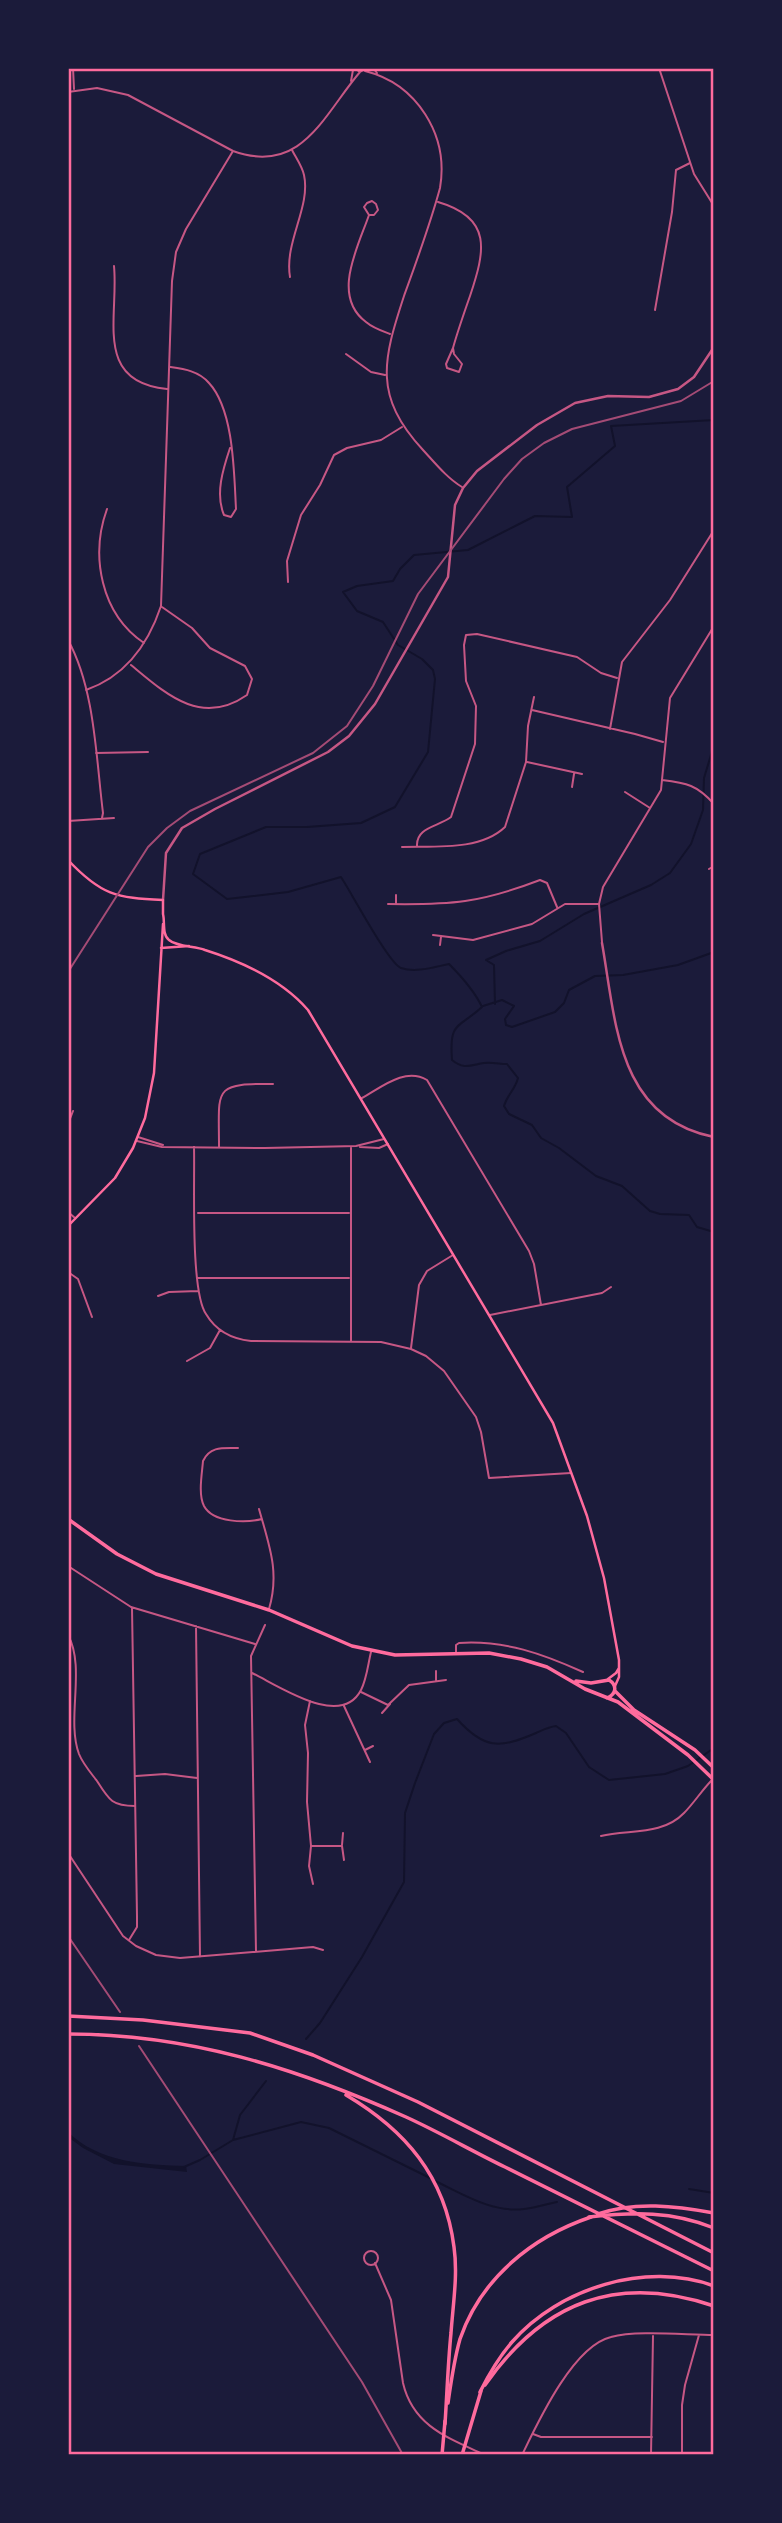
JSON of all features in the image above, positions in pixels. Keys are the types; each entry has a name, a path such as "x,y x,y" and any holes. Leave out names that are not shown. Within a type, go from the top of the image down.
{"main road":[{"path":"68,860 94,885 111,894 127,898 163,900 152,1084 145,1118 137,1139 115,1178 68,1226"},
{"path":"163,914 167,939 209,951 266,976 290,991 308,1010 553,1423 602,1568 620,1664 615,1688 607,1698"},
{"path":"161,947 189,946"},
{"path":"68,1518 117,1554 156,1574 269,1610 352,1646 395,1655 489,1653 547,1667 585,1689 618,1702 688,1755 714,1780"},
{"path":"574,1681 599,1682 608,1679 616,1673 620,1664"},
{"path":"608,1679 634,1710 695,1749 712,1767"},
{"path":"598,1694 599,1682"},
{"path":"68,2016 128,2019 250,2033 313,2055 418,2102 714,2253"},
{"path":"68,2034 143,2039 242,2056 296,2073 407,2117 714,2271"},
{"path":"296,2073 343,2093 399,2132 421,2158 439,2193 450,2224 456,2270 442,2455"},
{"path":"445,2424 461,2337 486,2291 510,2263 535,2242 559,2229 604,2212 637,2207 680,2207 714,2213"},
{"path":"590,2217 648,2213 675,2216 714,2228"},
{"path":"462,2452 480,2392 490,2372 514,2341 546,2313 571,2298 608,2284 644,2278 678,2278 714,2286"},
{"path":"480,2392 500,2364 530,2333 583,2301 610,2294 656,2292 714,2306"}],"street":[{"path":"73,68 74,90"},
{"path":"351,82 353,68 360,72"},
{"path":"373,68 378,74"},
{"path":"659,68 694,174 714,206"},
{"path":"68,92 97,88 128,95 233,151 248,156 265,157 292,150 315,132 351,82 366,69 413,98 432,125 438,142 442,175 437,201 391,335 386,357 386,375 391,401 403,426 444,472 463,488"},
{"path":"289,277 287,261 305,190 304,174 292,150"},
{"path":"86,690 98,686 131,664 155,625 161,606 172,281 176,252 186,229 233,151"},
{"path":"655,310 672,212 676,170 690,163"},
{"path":"437,201 470,217 478,230 483,250 446,364 448,370 459,372 462,364 453,348"},
{"path":"369,215 349,274 348,293 351,304 361,318 391,335"},
{"path":"114,266 113,344 121,365 136,381 168,390"},
{"path":"163,900 166,853 182,828 337,747 375,705 446,581 451,561 455,505 463,488 491,458 575,402 608,396 649,397 673,392 694,377 714,347"},
{"path":"346,354 371,373 386,375"},
{"path":"169,366 190,370 209,383 225,411 229,429 236,509 231,517 224,515 220,487 230,448"},
{"path":"288,582 287,561 301,515 320,485 334,455 347,448 381,440 403,426"},
{"path":"107,509 99,534 100,573 107,595 124,626 145,644"},
{"path":"610,729 617,678 622,662 670,600 714,530"},
{"path":"131,664 163,691 186,704 222,707 247,695 252,679 245,666 209,648 192,628 161,606"},
{"path":"714,626 670,698 661,790 610,873 599,904 610,991 625,1061 631,1075 657,1111 684,1129 714,1137"},
{"path":"417,846 417,838 421,833 451,817 474,751 476,706 466,681 466,635 477,634 577,657 601,673 617,678"},
{"path":"68,640 78,661 86,690 102,818"},
{"path":"402,847 437,848 458,845 502,830 526,762 534,697"},
{"path":"531,710 635,733 664,743"},
{"path":"95,753 148,752"},
{"path":"526,762 582,774"},
{"path":"572,787 575,773"},
{"path":"661,780 687,783 704,793 714,804"},
{"path":"625,792 650,809"},
{"path":"68,821 114,818"},
{"path":"709,869 714,866"},
{"path":"388,904 444,905 471,902 494,897 540,880 547,883 557,907"},
{"path":"396,895 396,905"},
{"path":"433,935 473,940 532,923 557,907 572,902 599,904"},
{"path":"440,945 441,936"},
{"path":"361,1098 406,1075 420,1076 428,1080 529,1251 541,1305"},
{"path":"219,1147 219,1103 224,1091 236,1084 274,1084"},
{"path":"68,1124 73,1111"},
{"path":"137,1139 164,1146 194,1147 379,1148 388,1144"},
{"path":"353,1146 372,1144 385,1139"},
{"path":"351,1342 353,1146"},
{"path":"194,1147 198,1291 206,1315 220,1330 234,1338 251,1341 381,1342 411,1349 426,1356 444,1371 476,1417 489,1478 572,1473"},
{"path":"68,1212 75,1219"},
{"path":"195,1213 351,1213"},
{"path":"411,1349 419,1285 427,1271 453,1254"},
{"path":"68,1272 78,1279 92,1317"},
{"path":"197,1278 351,1278"},
{"path":"489,1315 602,1293 611,1287"},
{"path":"158,1296 169,1292 198,1291"},
{"path":"187,1361 210,1348 220,1330"},
{"path":"238,1448 216,1448 205,1455 203,1502 209,1512 241,1523 262,1519"},
{"path":"259,1509 273,1555 275,1583 269,1610"},
{"path":"68,1566 132,1608 256,1644"},
{"path":"129,1940 137,1927 132,1608"},
{"path":"256,1952 251,1656 265,1625"},
{"path":"196,1626 200,1957"},
{"path":"68,1635 74,1652 76,1740 79,1755 108,1799 119,1806 136,1806"},
{"path":"456,1653 456,1645 459,1643 503,1644 537,1653 583,1672"},
{"path":"251,1673 327,1707 344,1705 360,1692 371,1651"},
{"path":"436,1671 436,1681"},
{"path":"382,1713 410,1685 446,1680"},
{"path":"68,1693 75,1692"},
{"path":"360,1692 386,1705 391,1703"},
{"path":"310,1701 305,1725 311,1846 309,1866 313,1884"},
{"path":"344,1705 370,1762"},
{"path":"365,1750 373,1746"},
{"path":"136,1776 164,1774 198,1778"},
{"path":"601,1836 645,1831 671,1822 682,1815 714,1780"},
{"path":"343,1833 344,1860"},
{"path":"311,1846 342,1846"},
{"path":"68,1853 117,1928 146,1951 166,1958 313,1947 323,1950"},
{"path":"375,2263 391,2300 403,2383 414,2412 439,2434 485,2455"},
{"path":"651,2455 653,2335"},
{"path":"682,2455 681,2405 699,2335"},
{"path":"522,2455 558,2386 594,2347 607,2338 714,2335"},
{"path":"532,2434 541,2437 652,2438"}],"shaded area":[{"path":"68,2132 93,2150 108,2156 139,2163 186,2166 187,2172 114,2164 83,2148 68,2137"}],"waterway":[{"path":"714,420 611,426 615,446 567,487 572,517 535,516 468,550 414,555 393,581 357,586 343,592 357,611 383,622 398,645 422,659 433,670 435,679 428,752 395,807 361,823 266,827 200,854 193,874 227,899 288,892 341,877 395,964 413,970 449,964 475,995 482,1007 454,1032 452,1060 464,1066 507,1064 518,1078 504,1106 509,1114 532,1125 541,1138 596,1176 622,1186 650,1211 689,1215 697,1227 714,1232"},
{"path":"495,1004 494,965 486,960 540,941 584,914 651,885 670,873 691,844 703,810 704,778 714,745"},
{"path":"483,1006 502,1000 514,1006 505,1019 506,1025 512,1027 555,1012 564,1003 569,990 595,976 623,975 678,965 714,952"},
{"path":"306,2039 320,2023 362,1957 404,1882 405,1813 434,1734 444,1723 457,1719 484,1741 502,1744 556,1726 566,1733 589,1767 609,1780 665,1774 688,1766 714,1748"},
{"path":"184,2167 233,2140 240,2115 266,2081"},
{"path":"233,2140 301,2122 329,2128 430,2178"},
{"path":"435,2181 478,2201 501,2208 524,2209 557,2202"},
{"path":"689,2189 714,2193"}],"railway":[{"path":"68,972 148,847 167,828 190,811 313,753 347,726 373,686 418,594 522,459 544,443 572,429 681,401 714,381"},
{"path":"68,1936 120,2012"},
{"path":"139,2046 362,2382 403,2455"}]}
